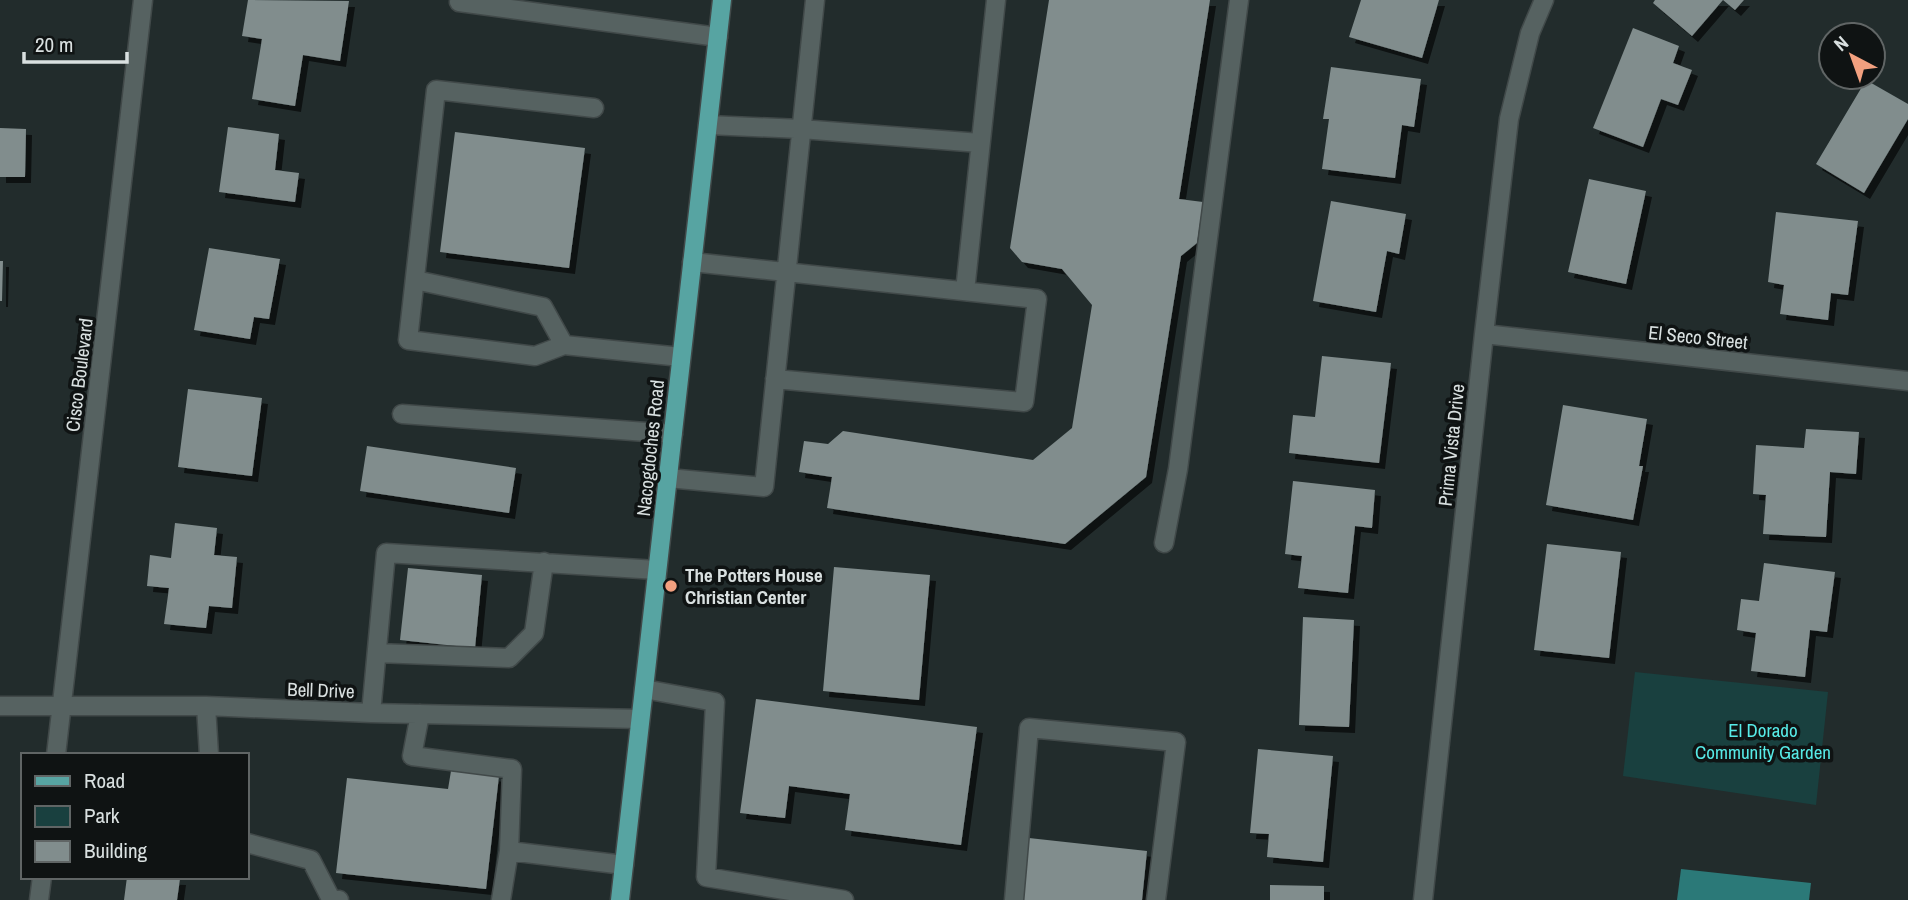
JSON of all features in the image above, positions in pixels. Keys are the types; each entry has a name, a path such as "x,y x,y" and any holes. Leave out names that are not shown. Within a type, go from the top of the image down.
{"main road":[{"name":"Nacogdoches Road","path":"620,900 722,0"}],"street":[{"name":"Cisco Boulevard","path":"56,753 143,0"},
{"path":"460,0 459,2 718,37"},
{"path":"668,478 764,487 815,0"},
{"path":"965,291 996,0"},
{"path":"1164,543 1180,456 1239,0"},
{"name":"Prima Vista Drive","path":"1423,900 1509,119 1530,33 1544,0"},
{"path":"594,108 436,90 408,340 535,356 564,345 681,357"},
{"path":"708,125 801,129 981,144"},
{"path":"692,262 1037,299 1024,402 775,379"},
{"path":"415,280 544,307 564,345"},
{"name":"El Seco Street","path":"1484,334 1908,381"},
{"path":"402,414 673,434"},
{"path":"371,713 387,553 657,569"},
{"path":"377,653 509,657 534,633 544,562"},
{"path":"644,689 715,702 706,877 844,900"},
{"name":"Bell Drive","path":"0,706 206,706 640,719"},
{"path":"206,706 209,753"},
{"path":"420,714 412,756 512,769 509,851 501,900"},
{"path":"1014,900 1029,727 1176,742 1156,900"},
{"path":"248,843 310,860 331,900 339,900"},
{"path":"509,851 624,865"},
{"path":"39,900 42,879"}],"green space":[{"name":"El Dorado Community Garden","path":"1635,672 1828,692 1816,805 1623,776"}],"water":[{"path":"1681,869 1811,883 1809,900 1677,900"}],"building":[{"path":"248,0 349,1 340,61 303,55 295,106 252,99 262,39 242,36"},
{"path":"1049,0 1210,0 1179,199 1203,202 1197,243 1181,256 1146,477 1065,544 827,508 832,477 799,472 804,441 828,444 843,431 1033,460 1072,428 1092,305 1062,269 1022,262 1010,248"},
{"path":"1361,0 1439,0 1422,58 1349,37"},
{"path":"1655,0 1723,0 1692,36 1653,3"},
{"path":"1723,0 1744,0 1735,10"},
{"path":"1633,28 1679,46 1673,63 1692,70 1678,105 1661,99 1643,147 1593,128"},
{"path":"1331,67 1421,79 1414,127 1402,125 1395,178 1322,169 1329,119 1323,119"},
{"path":"1859,91 1885,91 1908,104 1908,119 1864,193 1816,164"},
{"path":"228,127 279,134 275,170 299,173 295,202 219,192"},
{"path":"0,128 26,129 25,177 0,177"},
{"path":"455,132 585,148 569,268 440,252"},
{"path":"1589,179 1646,191 1626,284 1568,272"},
{"path":"1331,201 1406,214 1399,254 1387,251 1376,312 1313,301"},
{"path":"1776,212 1858,221 1848,295 1831,293 1828,320 1780,314 1784,285 1768,282"},
{"path":"209,248 280,259 269,319 254,317 250,339 194,330"},
{"path":"0,261 3,261 2,301 0,301"},
{"path":"1322,356 1391,363 1379,463 1289,453 1293,415 1315,417"},
{"path":"188,389 262,398 252,476 178,467"},
{"path":"1563,405 1647,419 1639,466 1643,466 1633,520 1546,505"},
{"path":"1806,429 1859,432 1856,474 1830,472 1826,537 1763,534 1766,495 1753,494 1756,445 1804,448"},
{"path":"367,446 516,468 509,513 360,491"},
{"path":"1293,481 1375,490 1372,528 1355,526 1348,593 1298,588 1302,556 1285,554"},
{"path":"175,523 217,528 214,555 237,557 232,608 209,606 206,628 164,624 169,588 147,586 150,555 171,558"},
{"path":"1547,544 1621,552 1609,658 1534,650"},
{"path":"1764,563 1835,572 1827,632 1810,630 1805,677 1751,671 1756,633 1737,630 1741,599 1759,601"},
{"path":"834,567 930,575 919,700 823,691"},
{"path":"408,568 482,575 475,648 400,640"},
{"path":"1303,617 1354,620 1349,727 1299,725"},
{"path":"756,699 977,727 961,845 845,830 850,794 789,786 785,818 740,813"},
{"path":"1258,749 1333,756 1323,862 1267,857 1269,834 1250,833"},
{"path":"451,771 499,776 486,889 336,873 347,778 448,789"},
{"path":"1029,838 1147,851 1142,900 1022,900"},
{"path":"127,879 180,879 177,900 124,900"},
{"path":"1270,885 1324,886 1324,900 1270,900"}],"place":[{"name":"The Potters House Christian Center","path":"671,586"}]}
